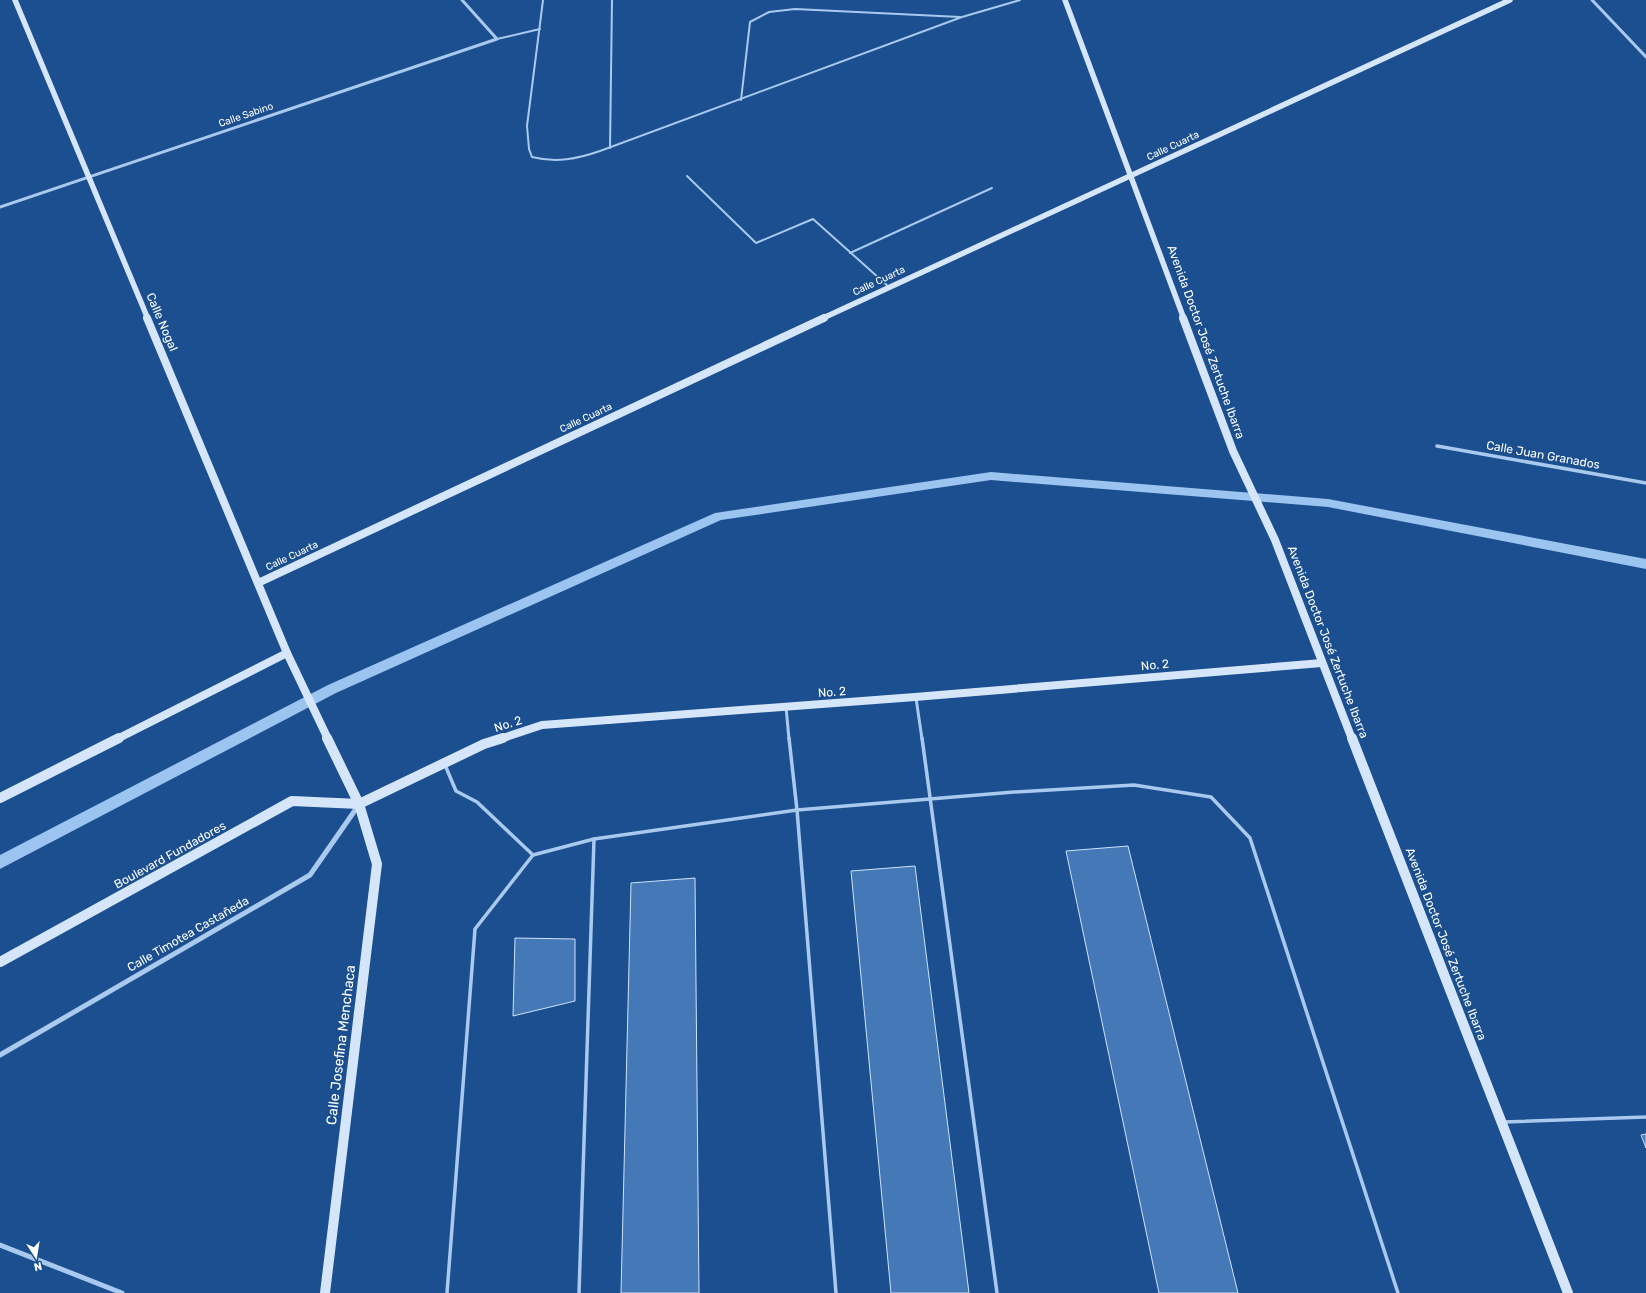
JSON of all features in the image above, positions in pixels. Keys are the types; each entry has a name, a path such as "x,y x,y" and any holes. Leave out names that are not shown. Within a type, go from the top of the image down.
{"main road":[{"name":"Calle Nogal","path":"15,0 287,653 328,738"},
{"name":"Avenida Doctor José Zertuche Ibarra","path":"1065,0 1233,451 1275,540 1568,1293"},
{"name":"Calle Cuarta","path":"258,583 889,287 1510,0"},
{"path":"0,798 287,653"},
{"name":"No. 2","path":"359,804 484,744 542,726 1322,663"},
{"name":"Calle Josefina Menchaca","path":"324,1293 377,864 359,804 328,738"},
{"name":"Boulevard Fundadores","path":"0,962 292,800 359,804"}],"street":[{"path":"462,0 497,38"},
{"path":"1592,0 1646,57"},
{"name":"Calle Sabino","path":"0,207 497,38"},
{"name":"Calle Juan Granados","path":"1437,446 1646,484"},
{"name":"Calle Timotea Castañeda","path":"0,1055 310,875 359,804"},
{"path":"0,1245 122,1293"}],"lane":[{"path":"543,0 527,126 529,149 532,157 559,162 583,157 610,148 962,17 1020,0"},
{"path":"610,148 612,0"},
{"path":"741,100 750,22 769,12 794,9 842,10 962,17"},
{"path":"497,38 540,29"},
{"path":"687,176 756,243 813,219 889,287"},
{"path":"850,252 992,188"},
{"path":"915,697 932,800 997,1293"},
{"path":"786,707 797,810 836,1293"},
{"path":"444,764 456,791 477,802 533,854"},
{"path":"447,1293 475,930 533,854 594,840 797,810 1134,785 1211,797 1250,838 1398,1293"},
{"path":"579,1293 594,840"},
{"path":"1501,1122 1646,1116"}],"building":[{"path":"1128,846 1238,1293 1159,1293 1066,851"},
{"path":"915,866 969,1293 891,1293 851,871"},
{"path":"695,878 699,1293 621,1293 631,883"},
{"path":"515,938 575,939 575,1001 513,1016"},
{"path":"1646,1134 1646,1148 1641,1135"}],"waterway":[{"path":"0,862 332,689 719,516 991,476 1328,503 1646,564"}]}
